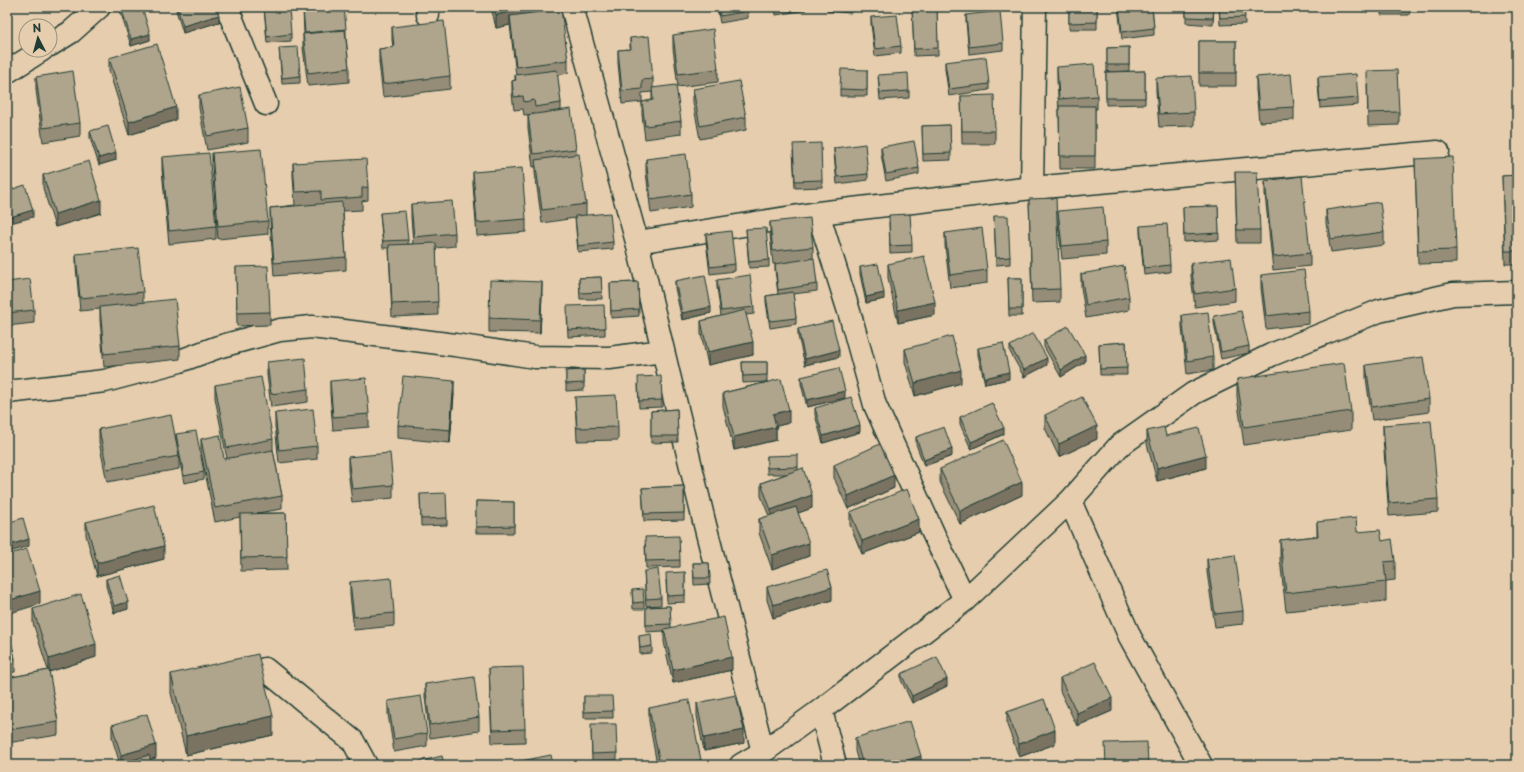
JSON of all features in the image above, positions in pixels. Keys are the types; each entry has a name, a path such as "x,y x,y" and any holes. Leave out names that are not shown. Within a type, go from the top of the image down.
{"street":[{"path":"58,40 71,32 99,7"},
{"path":"227,7 266,104"},
{"path":"572,7 637,242 704,521 764,752"},
{"path":"1032,188 1036,7"},
{"path":"7,72 29,58"},
{"path":"637,242 818,213 1032,188 1438,152"},
{"path":"818,213 851,318 875,405 965,600"},
{"path":"741,765 764,752 965,600 1070,501 1119,446 1194,393 1271,355 1379,312 1453,294 1517,292"},
{"path":"7,392 104,381 180,361 218,347 280,330 312,328 455,344 534,357 609,358 663,351"},
{"path":"1070,501 1130,638 1201,765"},
{"path":"265,669 353,741 366,765"},
{"path":"821,710 835,765"}],"building":[{"path":"121,7 142,7 150,34 131,39"},
{"path":"177,7 216,7 219,15 183,26"},
{"path":"264,7 289,7 291,34 267,37"},
{"path":"344,7 346,29 305,33 303,9"},
{"path":"494,7 531,7 496,15"},
{"path":"719,7 748,7 748,11 720,16"},
{"path":"912,7 937,7 938,48 914,49"},
{"path":"1069,7 1097,7 1097,22 1069,23"},
{"path":"1119,7 1152,7 1154,28 1122,32"},
{"path":"1186,7 1214,7 1213,18 1186,17"},
{"path":"1219,7 1244,7 1245,17 1220,18"},
{"path":"1409,7 1409,8 1381,8"},
{"path":"561,9 568,60 516,67 510,16"},
{"path":"1000,11 1003,43 969,47 966,15"},
{"path":"897,15 901,46 875,49 871,17"},
{"path":"444,21 450,76 383,84 379,49 394,47 392,27"},
{"path":"713,29 718,69 678,74 673,35"},
{"path":"345,30 349,68 308,73 303,34"},
{"path":"649,36 653,79 642,80 642,89 622,91 618,50 631,49 630,38"},
{"path":"1199,41 1236,41 1236,73 1199,73"},
{"path":"157,44 176,107 129,122 109,58"},
{"path":"298,47 300,76 282,78 279,48"},
{"path":"1129,47 1129,65 1107,65 1107,48"},
{"path":"986,57 989,84 949,89 945,62"},
{"path":"1094,64 1097,96 1059,99 1057,67"},
{"path":"841,69 867,70 867,90 840,89"},
{"path":"557,70 561,103 535,107 534,100 524,102 523,96 514,97 512,81 516,80 515,75"},
{"path":"1397,70 1399,112 1368,113 1367,71"},
{"path":"73,71 80,123 43,128 36,77"},
{"path":"1145,71 1145,98 1106,98 1106,72"},
{"path":"908,73 909,91 880,93 878,75"},
{"path":"1291,74 1294,107 1259,109 1256,77"},
{"path":"1356,74 1358,98 1320,101 1318,77"},
{"path":"1192,76 1194,112 1159,114 1156,78"},
{"path":"739,81 746,117 700,126 693,89"},
{"path":"676,85 681,121 645,126 642,102 653,100 652,88"},
{"path":"240,87 248,128 207,136 199,95"},
{"path":"994,95 995,131 962,131 961,96"},
{"path":"1059,106 1095,106 1095,156 1060,156"},
{"path":"571,109 576,149 533,154 528,115"},
{"path":"950,125 951,153 923,154 922,126"},
{"path":"108,126 116,153 99,158 90,131"},
{"path":"914,141 919,168 886,174 881,147"},
{"path":"821,143 822,180 795,181 793,144"},
{"path":"865,144 868,174 837,177 834,148"},
{"path":"261,149 268,221 218,226 212,153"},
{"path":"209,153 216,226 169,231 162,157"},
{"path":"579,154 586,204 542,210 535,160"},
{"path":"686,154 691,194 651,200 646,159"},
{"path":"1453,157 1456,250 1418,251 1415,159"},
{"path":"366,159 368,187 362,188 362,197 321,200 321,191 295,192 293,163"},
{"path":"89,161 101,200 55,214 43,175"},
{"path":"522,168 526,219 477,223 473,172"},
{"path":"1235,172 1257,172 1260,230 1237,230"},
{"path":"1517,175 1517,251 1505,251 1502,176"},
{"path":"1302,176 1310,253 1273,257 1265,181"},
{"path":"25,185 33,210 7,218 7,191"},
{"path":"1056,198 1060,289 1032,290 1029,199"},
{"path":"452,201 455,233 414,237 411,204"},
{"path":"342,202 346,257 274,263 270,208"},
{"path":"1380,202 1384,232 1331,239 1326,210"},
{"path":"1218,206 1219,233 1184,235 1183,207"},
{"path":"1103,207 1106,242 1062,246 1058,211"},
{"path":"405,211 408,240 383,241 380,213"},
{"path":"610,213 613,242 578,246 575,216"},
{"path":"910,214 912,245 890,246 889,215"},
{"path":"994,216 1008,216 1010,257 996,258"},
{"path":"810,218 813,247 773,251 770,222"},
{"path":"1167,224 1170,265 1144,268 1140,226"},
{"path":"766,228 769,260 749,262 746,229"},
{"path":"982,228 987,270 950,275 945,233"},
{"path":"731,231 735,264 710,267 706,234"},
{"path":"436,243 438,302 392,304 389,245"},
{"path":"138,248 143,292 80,298 76,254"},
{"path":"924,256 935,302 898,310 888,264"},
{"path":"814,258 817,284 778,290 775,264"},
{"path":"1231,258 1235,288 1195,294 1191,263"},
{"path":"878,264 884,293 866,297 860,267"},
{"path":"268,266 270,312 237,313 236,267"},
{"path":"1124,266 1129,297 1086,305 1081,274"},
{"path":"1304,270 1309,311 1266,316 1261,275"},
{"path":"705,275 711,307 682,313 675,281"},
{"path":"750,275 754,307 721,311 717,280"},
{"path":"601,277 602,292 580,293 579,278"},
{"path":"1008,278 1022,278 1022,309 1009,309"},
{"path":"30,279 34,310 7,313 7,282"},
{"path":"490,280 542,282 540,320 489,318"},
{"path":"638,282 639,309 611,311 610,283"},
{"path":"793,292 796,318 770,321 766,296"},
{"path":"175,299 180,346 104,354 100,307"},
{"path":"604,305 605,328 568,330 567,306"},
{"path":"745,310 753,342 708,352 701,321"},
{"path":"1241,311 1249,346 1221,352 1214,316"},
{"path":"1208,312 1213,357 1187,361 1182,315"},
{"path":"832,321 839,350 805,359 798,329"},
{"path":"1068,326 1085,355 1061,370 1044,340"},
{"path":"1033,333 1047,358 1024,370 1010,346"},
{"path":"952,336 961,370 915,383 905,349"},
{"path":"1126,342 1127,368 1100,369 1099,344"},
{"path":"1003,343 1009,372 985,378 978,348"},
{"path":"1423,357 1429,399 1372,407 1366,365"},
{"path":"305,358 308,389 271,394 267,362"},
{"path":"742,362 767,362 767,375 743,376"},
{"path":"1344,363 1351,411 1244,427 1237,379"},
{"path":"839,368 845,391 807,400 801,377"},
{"path":"584,370 584,383 566,384 566,371"},
{"path":"403,376 454,381 450,430 398,425"},
{"path":"661,376 662,400 639,401 638,377"},
{"path":"261,377 273,439 227,448 215,385"},
{"path":"366,378 369,414 333,417 330,381"},
{"path":"781,379 789,410 773,414 776,427 734,437 723,393"},
{"path":"616,395 618,427 577,428 575,397"},
{"path":"851,397 860,425 823,436 815,408"},
{"path":"1082,397 1097,426 1059,444 1045,415"},
{"path":"992,403 1004,428 971,442 960,417"},
{"path":"313,409 317,446 279,450 275,413"},
{"path":"677,409 678,436 651,436 651,411"},
{"path":"171,415 179,456 107,469 99,429"},
{"path":"1431,421 1438,499 1389,503 1383,425"},
{"path":"944,427 952,449 924,460 916,437"},
{"path":"1164,427 1166,436 1199,428 1206,455 1157,468 1147,431"},
{"path":"196,431 204,472 184,476 176,434"},
{"path":"220,435 224,459 273,450 282,496 215,508 201,439"},
{"path":"1003,440 1022,482 960,511 940,469"},
{"path":"880,444 894,475 848,496 834,465"},
{"path":"390,453 393,485 352,489 348,457"},
{"path":"798,455 798,467 767,468 767,456"},
{"path":"803,468 812,495 771,510 761,483"},
{"path":"684,486 684,513 644,514 642,488"},
{"path":"907,489 919,519 862,541 850,512"},
{"path":"446,493 447,518 421,519 420,494"},
{"path":"476,501 514,502 514,526 476,527"},
{"path":"154,505 164,546 97,563 86,522"},
{"path":"796,507 809,543 772,555 759,519"},
{"path":"286,513 287,557 241,558 240,514"},
{"path":"23,518 29,539 7,546 7,523"},
{"path":"1356,518 1357,532 1380,530 1382,541 1392,539 1395,561 1384,562 1386,582 1286,593 1280,540 1318,536 1317,522"},
{"path":"679,536 680,560 646,561 645,537"},
{"path":"27,549 40,591 7,601 7,555"},
{"path":"1235,555 1243,611 1215,614 1207,559"},
{"path":"693,563 709,563 710,578 694,578"},
{"path":"658,569 661,598 646,599 644,571"},
{"path":"827,570 832,587 773,605 767,587"},
{"path":"685,572 685,595 667,596 666,573"},
{"path":"120,575 128,602 114,606 106,579"},
{"path":"391,578 394,613 354,617 350,582"},
{"path":"643,589 644,602 633,603 632,590"},
{"path":"81,594 96,644 49,659 33,609"},
{"path":"670,606 671,624 646,625 646,607"},
{"path":"724,617 732,657 673,670 664,629"},
{"path":"7,622 15,659 7,660"},
{"path":"651,634 652,646 640,648 639,636"},
{"path":"258,654 273,716 186,736 171,674"},
{"path":"937,657 947,679 912,696 901,674"},
{"path":"1095,662 1112,698 1077,713 1060,678"},
{"path":"523,667 525,729 492,730 489,668"},
{"path":"49,670 58,722 7,730 7,678"},
{"path":"474,677 479,717 430,725 425,684"},
{"path":"736,695 744,730 704,738 697,703"},
{"path":"421,696 427,733 394,739 388,701"},
{"path":"584,696 612,696 613,711 584,712"},
{"path":"1044,699 1055,730 1019,744 1007,712"},
{"path":"689,700 701,760 677,765 660,765 649,708"},
{"path":"147,714 156,745 121,755 112,725"},
{"path":"910,721 921,756 892,765 863,765 855,738"},
{"path":"591,724 616,724 617,753 592,754"},
{"path":"1147,742 1148,765 1106,765 1105,743"},
{"path":"149,755 152,765 117,765"},
{"path":"551,755 553,765 501,765"},
{"path":"442,756 444,765 405,765"},
{"path":"10,760 11,765 7,765 7,761"}]}
